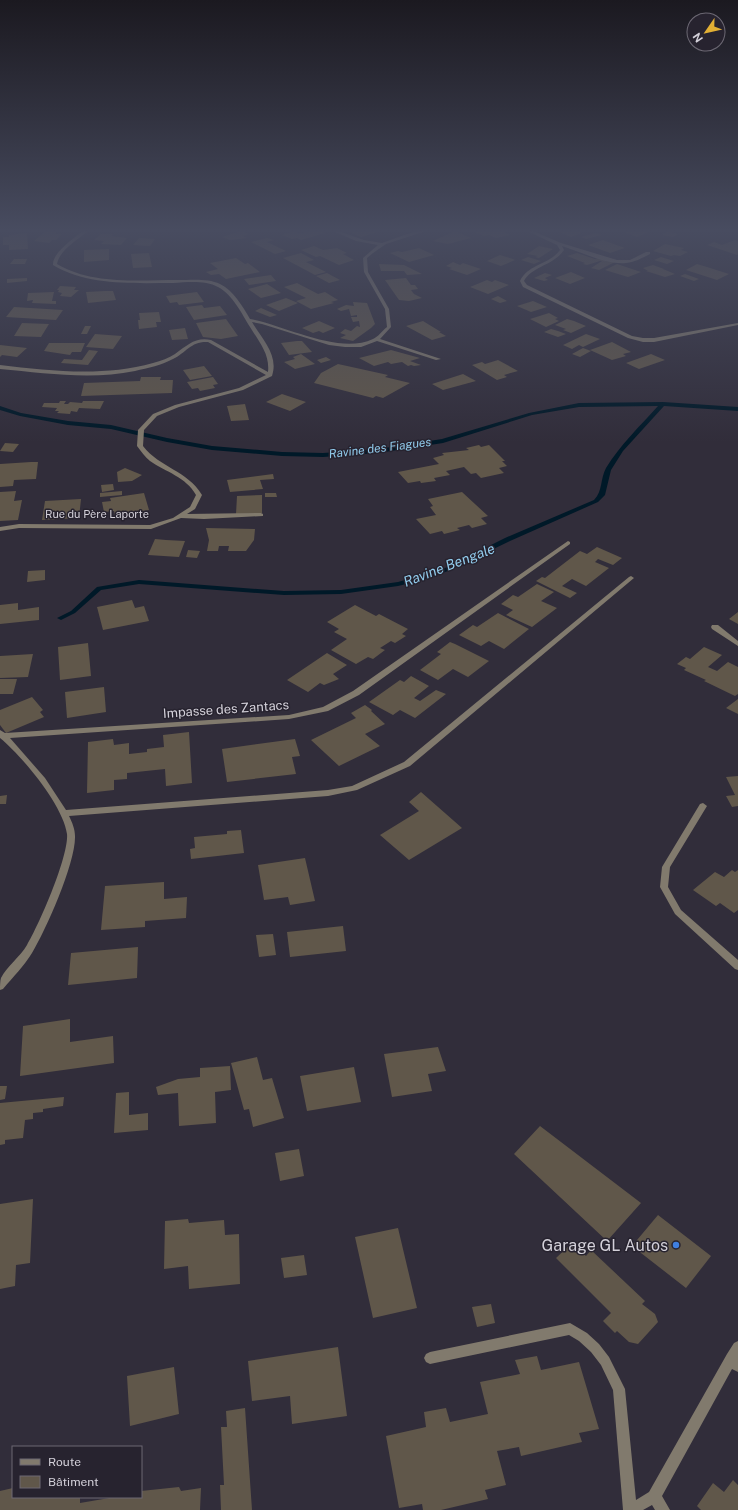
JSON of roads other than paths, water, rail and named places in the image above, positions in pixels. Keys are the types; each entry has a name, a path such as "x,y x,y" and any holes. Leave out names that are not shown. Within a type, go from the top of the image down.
{"street":[{"path":"0,367 73,373 130,370 173,358 185,346 192,343 209,341 270,375 272,364 268,350 234,301"},
{"path":"248,320 271,324 332,344 353,346 376,339 389,327 387,309 383,301"},
{"path":"555,301 630,337 644,340 654,340 738,324"},
{"path":"376,339 438,358"},
{"name":"Rue du Père Laporte","path":"0,529 19,526 151,527 179,516 193,508 199,495 196,488 189,481 152,459 140,446 141,430 154,415 177,406 241,389 270,375"},
{"path":"179,516 204,517 261,515"},
{"name":"Impasse des Zantacs","path":"1,734 289,718 325,709 356,693 568,543"},
{"path":"65,813 328,793 354,788 379,778 407,764 631,578"},
{"path":"715,627 738,644"},
{"path":"0,986 30,949 50,906 66,860 71,836 65,813 40,777 1,734"},
{"path":"703,806 666,867 664,887 678,912 738,966"},
{"path":"430,1358 570,1329 583,1337 595,1348 605,1361 619,1389 630,1510 654,1497 736,1357"},
{"path":"654,1497 663,1510"}],"waterway":[{"name":"Ravine des Fiagues","path":"0,408 20,414 68,423 111,427 167,440 212,448 282,454 323,455 378,451 443,441 531,414 579,405 663,404"},
{"name":"Ravine Bengale","path":"61,618 73,612 99,588 139,582 284,593 322,593 360,590 398,584 435,574 596,501 602,495 608,470 621,450 663,404"},
{"name":"Ravine Bengale","path":"663,404 738,409"}],"place":[{"name":"Garage GL Autos","path":"676,1245"}]}
